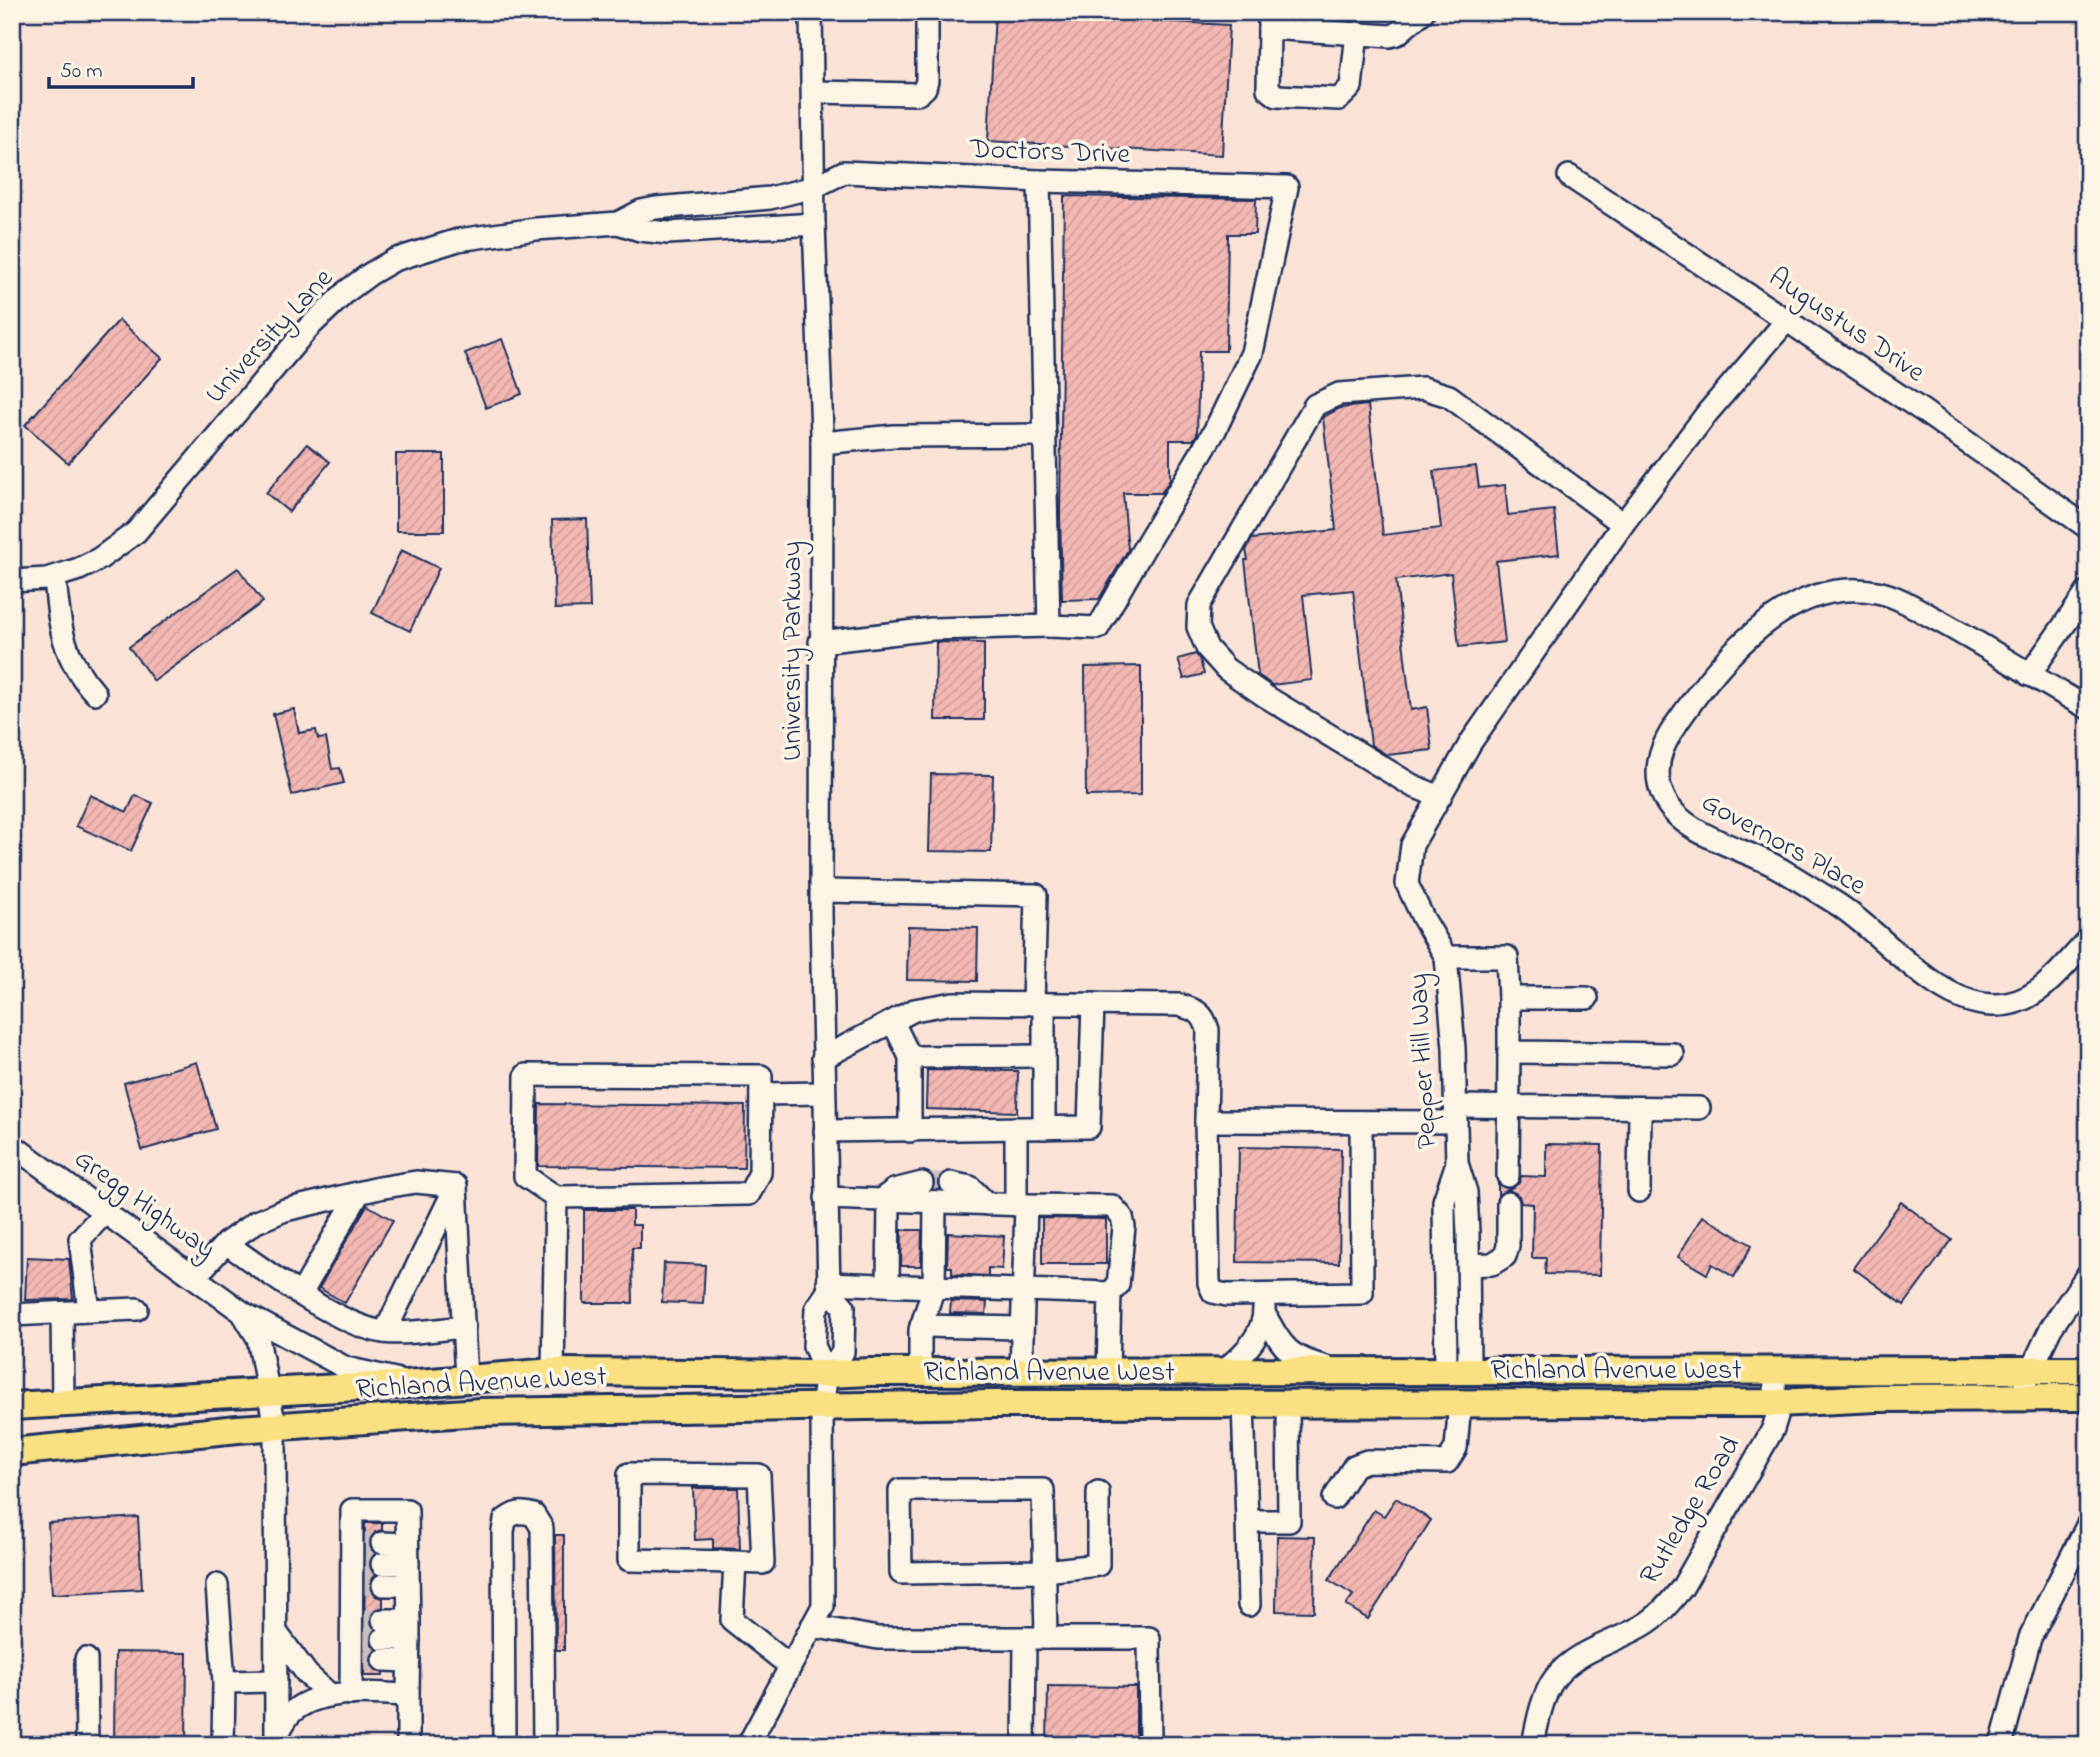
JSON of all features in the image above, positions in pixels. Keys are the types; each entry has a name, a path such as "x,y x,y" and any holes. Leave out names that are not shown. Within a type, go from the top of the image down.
{"main road":[{"name":"Richland Avenue West","path":"12,1406 269,1392 554,1372 827,1374 1458,1369 2088,1370"},
{"name":"Richland Avenue West","path":"12,1452 275,1427 480,1412 994,1404 1777,1403 1876,1398 2088,1397"}],"street":[{"name":"University Parkway","path":"811,12 814,224 822,443 820,642 823,1058 829,1286 816,1309 814,1346 827,1374"},
{"path":"813,92 918,94 925,88 927,80 927,12"},
{"path":"1357,33 1352,87 1347,94 1339,99 1277,96 1268,89 1269,20 1390,36 1397,34 1423,12"},
{"name":"Doctors Drive","path":"814,187 844,172 1039,181 1287,187 1252,353 1215,430 1098,628 1049,626"},
{"name":"Augustus Drive","path":"1569,176 1923,411 2088,528"},
{"path":"820,642 932,629 1049,626 1039,181"},
{"name":"University Lane","path":"618,223 641,211 656,208 770,198 814,187"},
{"name":"University Lane","path":"12,581 54,578 99,559 135,532 308,328 347,291 394,260 458,240 524,230 618,223 640,230 668,233 814,224"},
{"path":"1508,1176 1510,1052 1507,957 1446,957 1407,884 1412,845 1471,743 1623,524 1708,412 1787,320"},
{"path":"1440,797 1413,786 1265,696 1226,669 1208,648 1198,628 1199,605 1315,405 1339,394 1423,388 1449,396 1623,524"},
{"path":"822,443 894,436 1045,435"},
{"path":"54,578 58,615 66,649 79,676 95,693"},
{"name":"Governors Place","path":"2088,708 1957,630 1896,598 1860,590 1824,593 1802,600 1766,622 1714,672 1665,738 1658,765 1658,779 1663,796 1670,809 1690,828 1774,865 1853,913 1905,961 1966,1000 1995,1005 2024,1000 2039,992 2088,940"},
{"path":"2029,675 2088,592"},
{"path":"822,891 1036,895 1039,1004 1044,1056 1044,1128"},
{"name":"Pepper Hill Way","path":"1446,957 1454,1048 1457,1163 1466,1192 1468,1265 1458,1369"},
{"path":"1509,998 1587,998"},
{"path":"823,1058 914,1010 953,1003 1179,1004 1193,1009 1205,1018 1208,1030 1206,1121 1209,1283 1213,1292 1264,1305 1362,1293 1361,1122"},
{"path":"825,1131 1089,1127 1093,1004"},
{"path":"893,1022 910,1058 910,1131"},
{"path":"1510,1052 1673,1054"},
{"path":"910,1058 1044,1056"},
{"path":"526,1076 761,1076 760,1173 749,1194 556,1197 525,1176 526,1076"},
{"path":"761,1094 824,1093"},
{"path":"1206,1121 1361,1122 1455,1114 1508,1106 1699,1108"},
{"path":"1639,1191 1640,1108"},
{"path":"1016,1128 1024,1289 1021,1372"},
{"name":"Gregg Highway","path":"12,1145 242,1312 346,1368 387,1378 436,1381"},
{"name":"Pepper Hill Way","path":"1457,1163 1444,1200 1458,1369"},
{"path":"195,1277 226,1242 256,1222 285,1210 416,1182 456,1186"},
{"path":"888,1285 885,1200 894,1190 922,1183"},
{"path":"951,1183 970,1187 987,1204"},
{"path":"456,1186 466,1379"},
{"path":"385,1332 456,1186"},
{"path":"301,1294 359,1193"},
{"path":"554,1372 556,1197"},
{"path":"826,1198 1112,1206 1122,1217 1124,1227 1118,1285 1110,1293 1108,1372"},
{"path":"920,1372 921,1326 934,1287 935,1202"},
{"path":"1468,1265 1492,1264 1505,1256 1508,1246 1508,1203"},
{"path":"89,1311 80,1239 106,1211"},
{"path":"226,1242 301,1294 345,1320 385,1332 464,1327"},
{"path":"2019,1398 2051,1328 2088,1274"},
{"path":"829,1286 888,1285 1110,1293"},
{"name":"University Parkway","path":"748,1745 823,1606 822,1407 827,1374 843,1352 844,1318 844,1307 829,1286"},
{"path":"1264,1305 1278,1340 1288,1352 1308,1362 1338,1370"},
{"path":"1223,1371 1243,1355 1255,1339 1264,1305"},
{"path":"13,1315 137,1309"},
{"name":"Gregg Highway","path":"242,1312 258,1338 275,1427 276,1741"},
{"path":"62,1313 63,1402"},
{"path":"921,1326 1022,1328"},
{"name":"Rutledge Road","path":"1533,1745 1547,1695 1555,1679 1573,1661 1648,1623 1682,1588 1773,1429 1777,1403 1774,1370"},
{"path":"1334,1498 1353,1466 1367,1461 1447,1462 1457,1448 1460,1403"},
{"path":"1243,1404 1249,1605"},
{"path":"1247,1521 1289,1521 1288,1404"},
{"path":"629,1474 759,1475 763,1563 735,1562 629,1560 629,1474"},
{"path":"1024,1745 1045,1571 1043,1490 900,1490 901,1573 1045,1571 1098,1565 1098,1492"},
{"path":"341,1695 356,1640 352,1510 407,1510 408,1745"},
{"path":"504,1745 503,1532 505,1520 514,1513 524,1512 534,1515 542,1528 544,1745"},
{"path":"2001,1745 2030,1638 2088,1524"},
{"path":"735,1562 732,1620 790,1667"},
{"path":"408,1564 382,1564 408,1564"},
{"path":"217,1586 225,1682 223,1745"},
{"path":"812,1626 878,1638 1149,1638 1150,1745"},
{"path":"383,1629 409,1629"},
{"path":"276,1632 307,1674 341,1695"},
{"path":"86,1659 87,1745"},
{"path":"383,1660 409,1661"},
{"path":"544,1661 552,1693 555,1745"},
{"path":"225,1682 276,1681"},
{"path":"276,1741 290,1714 308,1703 341,1695 408,1695"}],"building":[{"path":"995,12 1229,25 1222,155 988,141"},
{"path":"1064,196 1256,199 1255,234 1228,234 1226,351 1199,351 1197,434 1193,440 1170,440 1170,480 1161,493 1123,493 1128,550 1099,599 1062,600 1060,514"},
{"path":"119,320 162,358 68,463 25,425"},
{"path":"502,339 522,394 486,408 465,353"},
{"path":"1368,405 1383,535 1441,528 1434,471 1476,466 1479,488 1505,485 1508,515 1554,510 1559,554 1496,561 1505,642 1459,647 1451,573 1396,580 1411,710 1427,707 1432,750 1387,755 1371,745 1353,590 1303,595 1312,680 1272,685 1258,675 1246,550 1252,539 1336,530 1323,417 1340,408"},
{"path":"307,444 330,462 289,512 266,493"},
{"path":"396,454 444,454 444,531 396,531"},
{"path":"587,519 590,608 555,609 552,520"},
{"path":"401,550 439,568 410,631 372,613"},
{"path":"238,568 263,602 154,681 129,647"},
{"path":"936,642 984,643 984,720 935,720"},
{"path":"1196,654 1204,674 1184,679 1178,659"},
{"path":"1141,666 1141,795 1086,796 1085,667"},
{"path":"294,709 299,733 316,730 318,739 326,738 332,769 340,768 344,783 292,795 273,714"},
{"path":"931,774 993,775 991,852 929,851"},
{"path":"90,795 127,812 135,795 153,803 131,851 76,826"},
{"path":"908,926 978,928 977,981 907,980"},
{"path":"197,1062 216,1129 142,1150 124,1083"},
{"path":"927,1070 1018,1071 1017,1112 926,1109"},
{"path":"539,1104 745,1106 744,1168 538,1166"},
{"path":"1546,1144 1602,1145 1600,1275 1545,1274 1546,1258 1532,1258 1533,1204 1521,1203 1519,1196 1509,1190 1498,1195 1498,1184 1509,1189 1519,1183 1521,1176 1546,1177"},
{"path":"1239,1147 1341,1149 1339,1263 1237,1262"},
{"path":"1901,1202 1952,1240 1904,1305 1853,1268"},
{"path":"367,1205 393,1220 345,1303 319,1288"},
{"path":"584,1210 632,1210 632,1225 640,1225 640,1248 632,1248 633,1303 584,1303"},
{"path":"1702,1216 1752,1245 1734,1277 1712,1264 1707,1274 1678,1257"},
{"path":"1042,1218 1106,1219 1106,1264 1042,1264"},
{"path":"902,1230 922,1230 921,1266 901,1266"},
{"path":"948,1233 1004,1236 1002,1269 988,1268 988,1276 952,1274 952,1267 947,1267"},
{"path":"27,1257 69,1259 73,1299 25,1300"},
{"path":"664,1263 705,1265 703,1304 662,1302"},
{"path":"951,1301 987,1302 986,1314 950,1313"},
{"path":"693,1488 738,1488 740,1549 713,1548 713,1539 695,1540"},
{"path":"1396,1498 1431,1520 1368,1619 1346,1605 1353,1595 1329,1580 1374,1510 1384,1516"},
{"path":"138,1517 142,1589 52,1594 48,1523"},
{"path":"365,1523 382,1523 382,1530 375,1532 369,1543 374,1554 369,1564 375,1575 370,1584 371,1591 383,1598 383,1607 372,1613 370,1619 374,1629 370,1640 375,1650 370,1660 372,1667 383,1673 383,1676 364,1676"},
{"path":"555,1535 564,1535 564,1650 556,1650"},
{"path":"1277,1536 1315,1537 1314,1612 1276,1611"},
{"path":"115,1652 187,1653 186,1744 114,1743"},
{"path":"1048,1686 1136,1687 1136,1745 1047,1745"}],"tunnel":[{"path":"922,1183 951,1183"},
{"path":"359,1543 382,1543"},
{"path":"360,1564 382,1564"},
{"path":"360,1584 383,1585"},
{"path":"360,1620 383,1620"},
{"path":"360,1638 383,1639"},
{"path":"360,1660 383,1660"}]}
